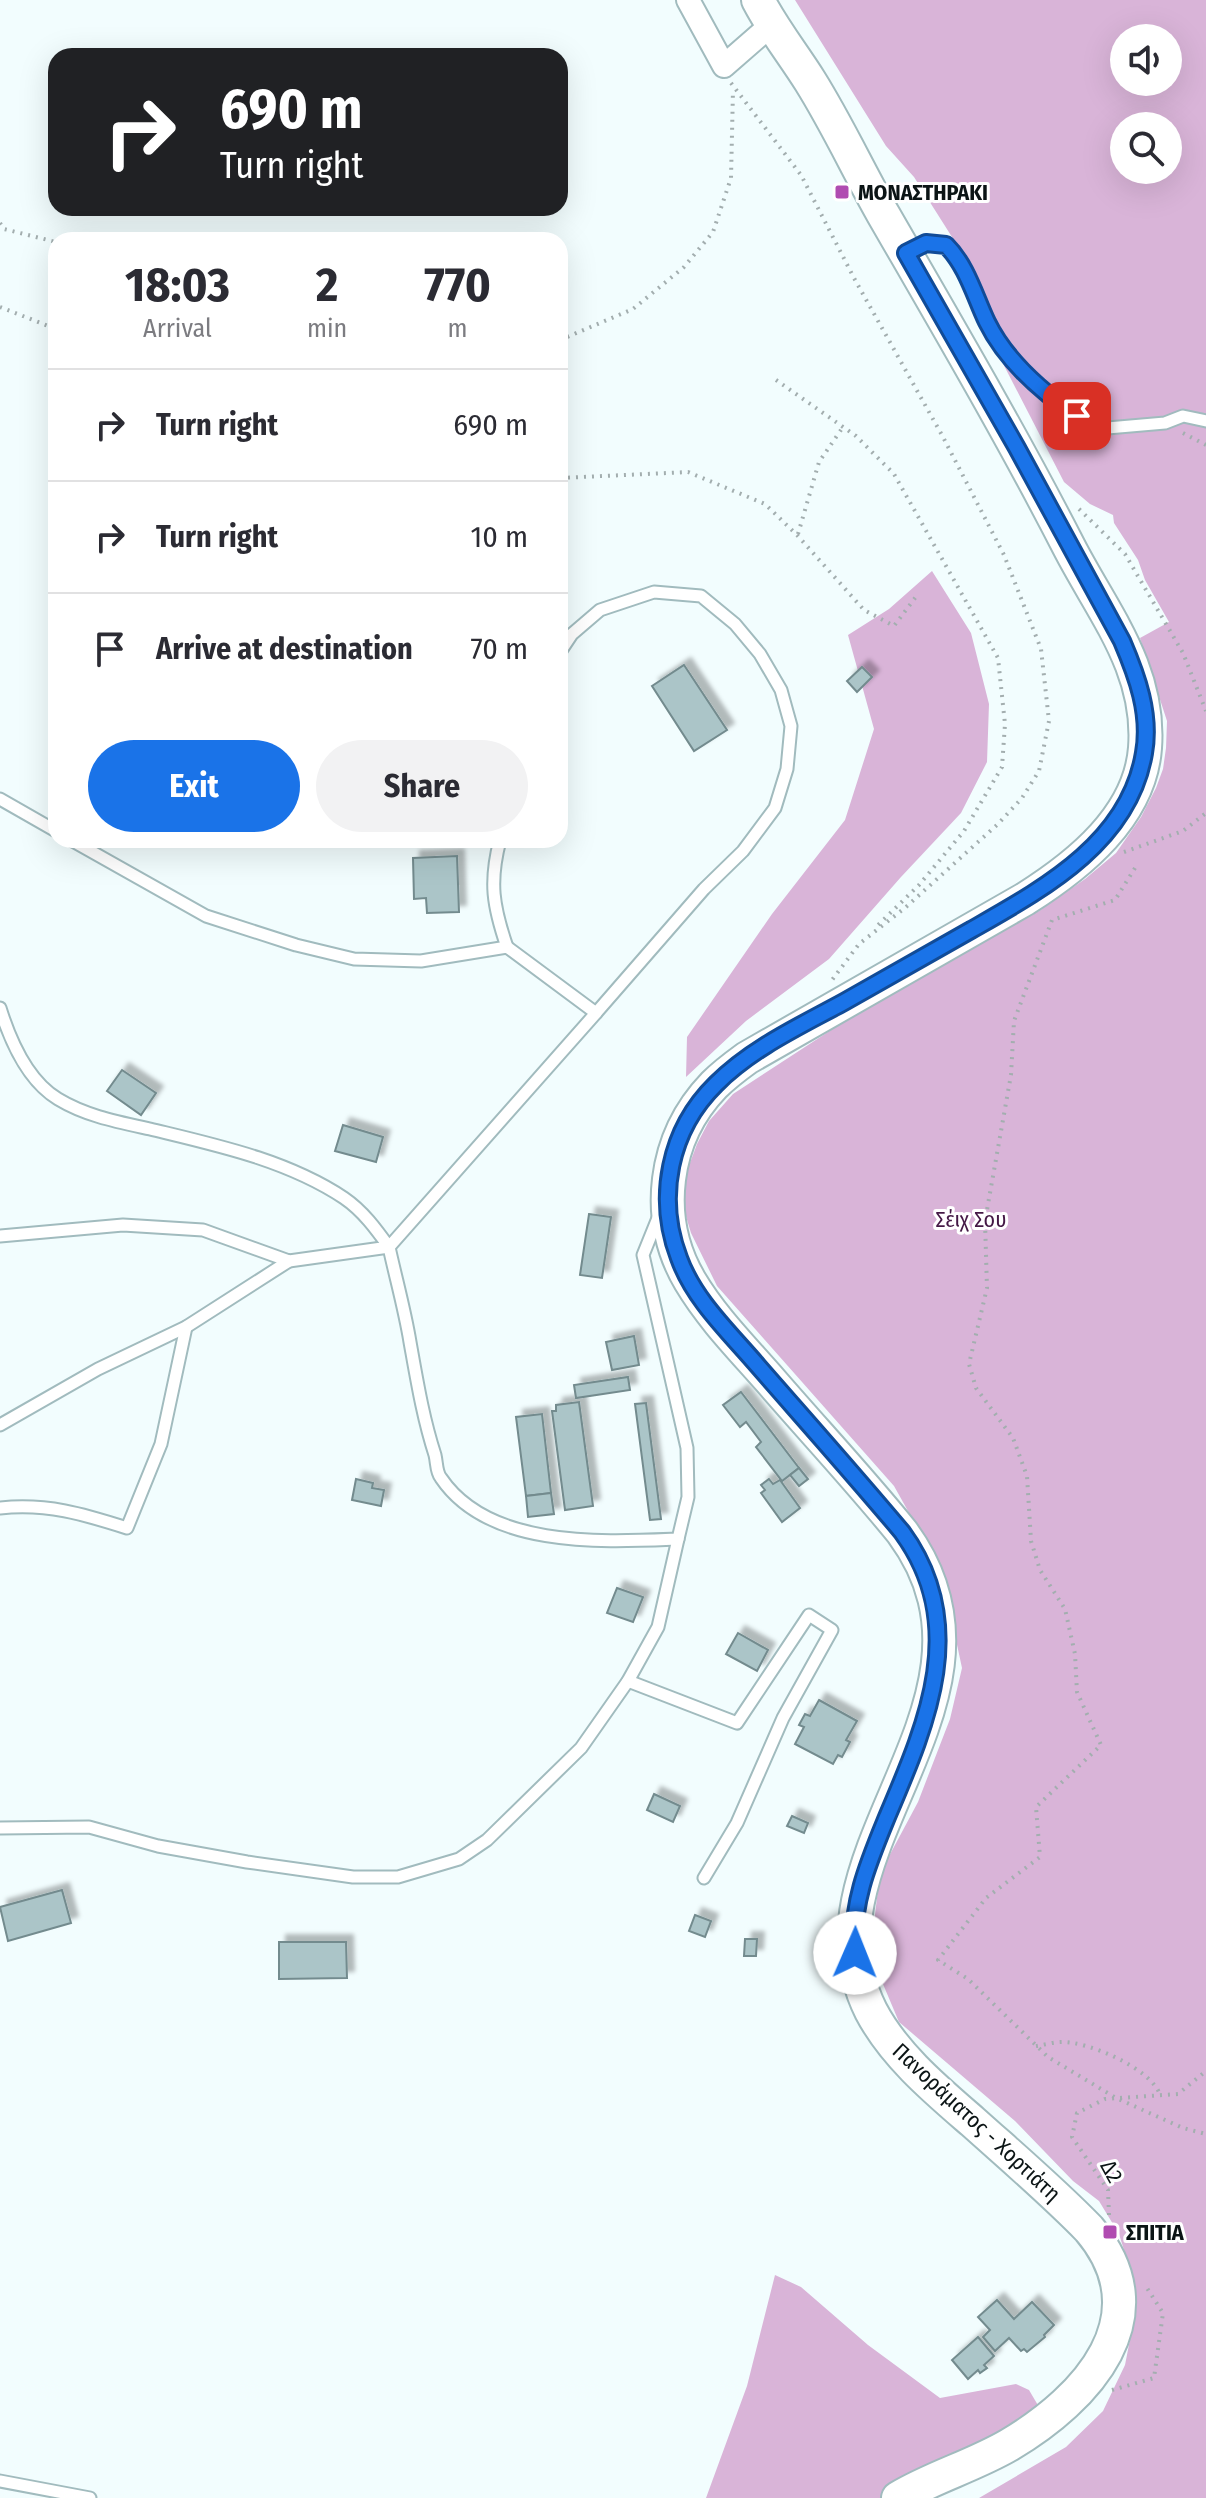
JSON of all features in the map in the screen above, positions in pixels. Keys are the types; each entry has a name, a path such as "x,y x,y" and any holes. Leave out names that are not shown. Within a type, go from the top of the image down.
{"main road":[{"name":"Πανοράματος - Χορτιάτη","path":"764,12 810,81 983,386 1116,630 1139,684 1146,729 1145,751 1132,794 1093,848 1063,874 999,914 747,1058 714,1085 692,1115 676,1146 668,1179 667,1216 677,1253 697,1292 902,1532 918,1557 934,1602 940,1649 930,1704 863,1879 855,1912 855,1953 867,2000 878,2024 907,2061 1089,2229 1109,2258 1118,2289 1116,2329 1103,2359 1087,2384 1033,2429 1007,2446 898,2498"}],"street":[{"path":"688,0 724,66 764,12"}],"lane":[{"path":"906,253 926,243 946,245 964,271 988,324 1010,359 1058,403 1096,429 1165,423 1183,416 1206,421"},
{"path":"0,1425 98,1369 186,1327 289,1261 389,1247 704,889 743,851 775,808 787,769 791,726 781,690 760,654 735,624 701,596 654,592 600,610 568,640"},
{"path":"0,799 48,826"},
{"path":"85,848 206,916 311,949 354,959 421,961 507,947"},
{"path":"498,848 492,868 494,907 507,947 596,1013"},
{"path":"0,1008 6,1027 29,1070 56,1098 97,1118 152,1129 291,1169 346,1199 371,1221 389,1247 410,1339 424,1423 438,1476 457,1497 491,1522 542,1535 613,1542 678,1539"},
{"path":"0,1828 89,1827 158,1846 353,1877 398,1877 426,1871 459,1859 498,1830 581,1748 628,1681 658,1627 688,1497 687,1448 643,1255 666,1198"},
{"path":"0,1236 123,1225 203,1230 289,1261"},
{"path":"0,1508 68,1509 127,1528 161,1444 186,1327"},
{"path":"628,1681 737,1723 809,1615 832,1630 783,1718 737,1823 704,1878"},
{"path":"0,2481 90,2498"}],"path":[{"path":"724,66 733,87 801,175 1004,555 1041,649 1049,721 1039,771 1022,798 998,824 906,907 859,944"},
{"path":"568,337 633,309 684,267 713,232 731,178 733,87"},
{"path":"0,223 4,229 48,240"},
{"path":"0,307 48,326"},
{"path":"776,380 856,436 894,474 998,658 1005,724 1002,767 964,831 919,885 859,944 833,978 826,1011"},
{"path":"797,535 819,462 843,427"},
{"path":"568,478 688,472 765,504 864,610 894,626 918,594"},
{"path":"1076,506 1125,554 1183,653 1206,711"},
{"path":"1118,853 1132,851 1183,831 1206,813"},
{"path":"1135,868 1115,900 1052,920 1014,1021 1011,1075 985,1221 987,1288 969,1364 976,1388 1013,1438 1027,1476 1031,1541 1040,1570 1065,1609 1075,1654 1077,1692 1101,1745 1036,1807 1040,1857 986,1898 938,1960 968,1979 1048,2057 1116,2098 1183,2128 1206,2134"},
{"path":"1036,2046 1064,2041 1101,2052 1137,2067 1157,2086 1160,2095"},
{"name":"Δ2","path":"1109,2218 1108,2190 1072,2137 1077,2113 1105,2099 1178,2094 1206,2071"},
{"path":"1110,2391 1154,2378 1163,2313 1140,2279"}],"green space":[{"name":"Σέιχ Σου","path":"795,0 1206,0 1206,2498 979,2498 1066,2447 1103,2411 1125,2365 1134,2319 1134,2282 1119,2234 1099,2201 1073,2181 1015,2121 899,2022 880,1977 873,1931 880,1873 918,1802 950,1719 962,1668 941,1570 894,1486 717,1286 691,1233 685,1213 687,1171 697,1144 709,1121 733,1094 871,1004 1039,911 1085,879 1116,853 1141,817 1163,769 1167,721 1140,638 1169,622 1145,580 1138,560 1114,523 1113,515 1090,504 1064,482 978,315 990,310 964,256 914,177 886,146"},
{"path":"932,571 971,633 989,704 987,762 961,813 829,959 746,1021 686,1077 687,1037 772,914 845,820 874,729 848,635 889,609"},
{"path":"775,2275 801,2287 868,2345 940,2398 1016,2384 1029,2390 1039,2407 1020,2432 886,2498 706,2498 747,2386"}],"building":[{"path":"684,665 727,730 694,751 652,686"},
{"path":"862,667 872,677 857,692 847,681"},
{"path":"457,856 459,912 427,913 426,898 414,899 413,858"},
{"path":"122,1070 156,1093 141,1115 107,1091"},
{"path":"343,1125 383,1137 376,1162 335,1151"},
{"path":"589,1214 611,1217 602,1278 580,1275"},
{"path":"634,1336 639,1365 612,1370 606,1342"},
{"path":"628,1377 630,1390 576,1398 574,1385"},
{"path":"741,1392 799,1468 782,1481 756,1447 761,1442 746,1422 740,1427 723,1405"},
{"path":"579,1402 593,1506 565,1510 552,1411 556,1411 556,1405"},
{"path":"646,1403 661,1519 650,1520 635,1404"},
{"path":"542,1414 551,1493 526,1496 516,1417"},
{"path":"799,1468 808,1479 799,1486 790,1475"},
{"path":"356,1479 373,1483 372,1488 384,1490 381,1506 352,1500"},
{"path":"769,1479 773,1484 780,1480 800,1508 782,1522 761,1493 765,1490 761,1485"},
{"path":"551,1493 554,1514 528,1517 526,1496"},
{"path":"617,1588 643,1597 633,1622 607,1613"},
{"path":"738,1633 768,1650 757,1671 726,1654"},
{"path":"819,1700 857,1721 846,1740 850,1742 842,1757 838,1755 833,1764 795,1744 804,1727 799,1725 805,1714 810,1716"},
{"path":"654,1794 680,1806 673,1822 647,1810"},
{"path":"792,1816 808,1823 804,1833 787,1826"},
{"path":"62,1890 71,1923 8,1941 0,1907"},
{"path":"695,1915 711,1921 705,1937 689,1931"},
{"path":"745,1939 757,1939 756,1956 744,1956"},
{"path":"279,1942 346,1942 347,1978 279,1979"},
{"path":"997,2300 1014,2319 1032,2302 1054,2325 1027,2352 1024,2349 1021,2351 1009,2338 995,2351 983,2337 990,2330 978,2317"},
{"path":"978,2337 994,2356 984,2365 987,2368 980,2373 978,2370 968,2379 952,2360"}],"place":[{"name":"ΜΟΝΑΣΤΗΡΑΚΙ","path":"842,192"},
{"name":"ΣΠΙΤΙΑ","path":"1110,2232"}],"route":[{"path":"855,1953 855,1912 863,1879 901,1786 936,1681 940,1649 937,1614 923,1569 902,1532 733,1337 690,1281 680,1263 671,1233 666,1207 668,1179 676,1146 692,1115 714,1085 774,1040 999,914 1063,874 1093,848 1111,827 1127,804 1142,765 1146,729 1142,699 1136,673 1122,641 976,373 906,253 926,243 946,245 964,271 988,324 1010,359 1058,403 1077,416"}]}
